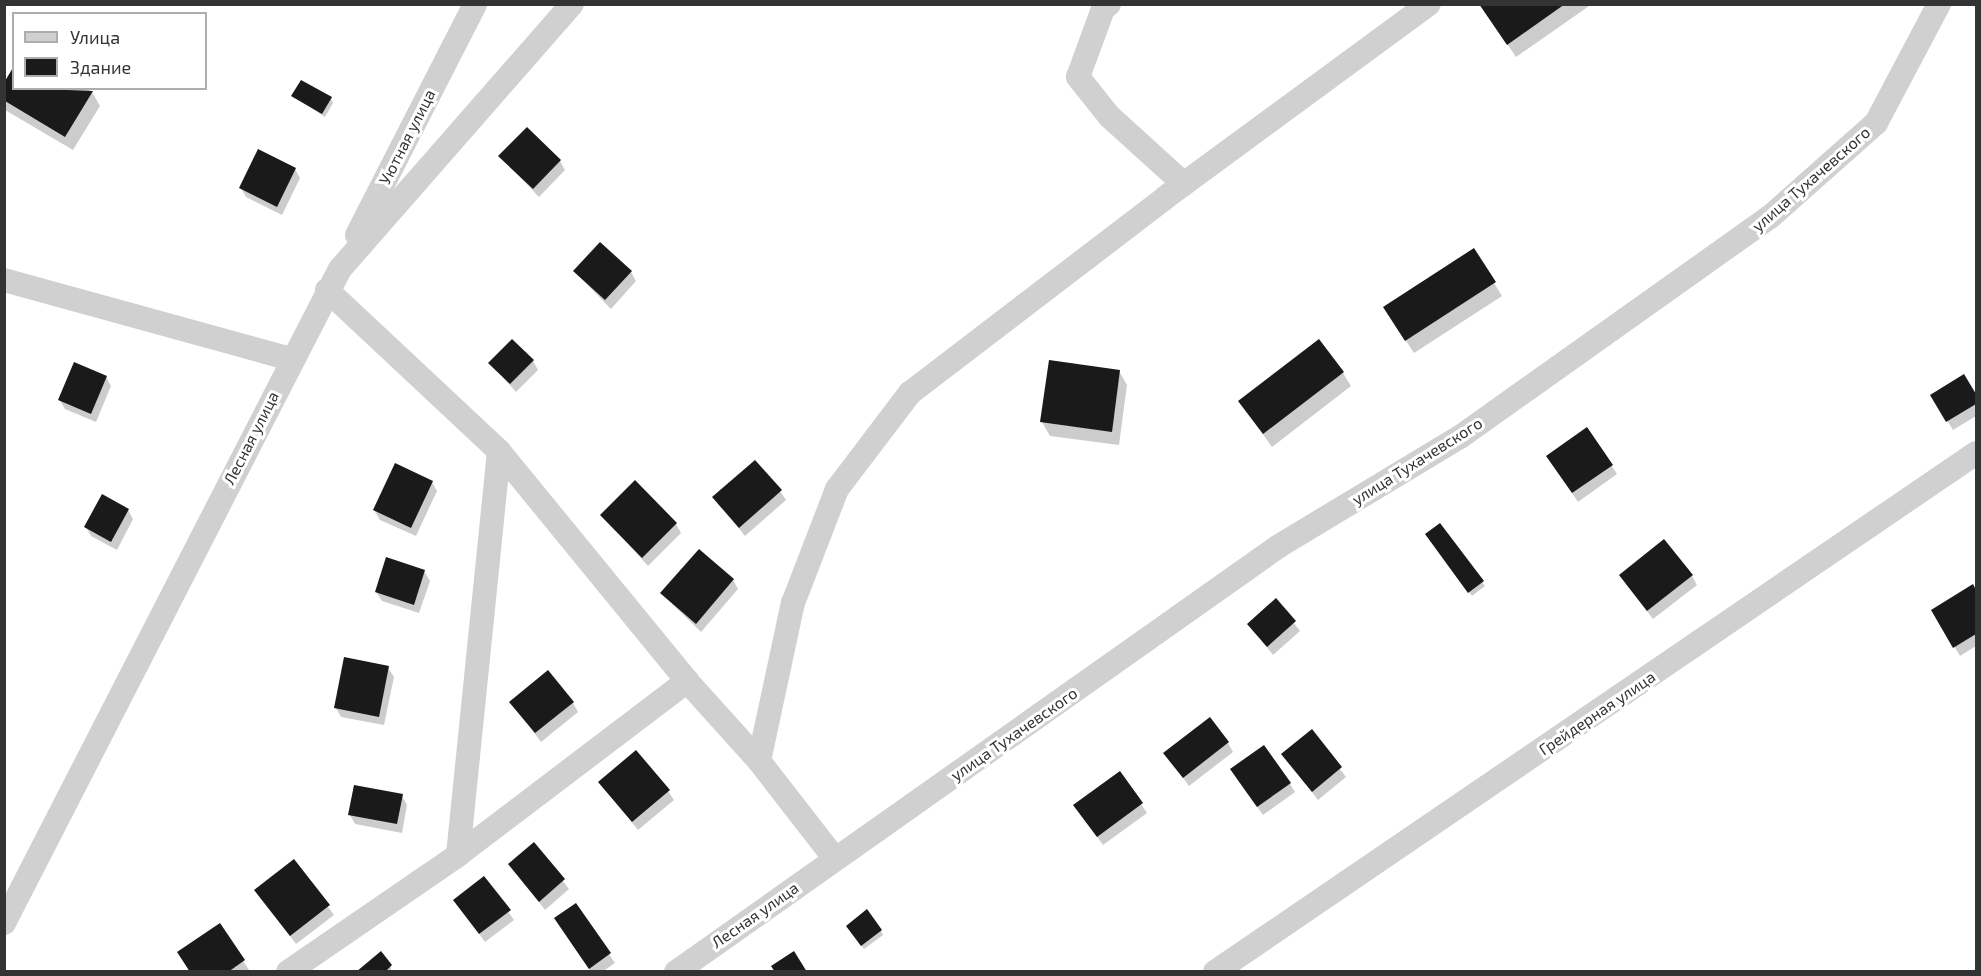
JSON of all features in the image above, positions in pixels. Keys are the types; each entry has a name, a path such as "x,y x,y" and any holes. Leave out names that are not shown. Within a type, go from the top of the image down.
{"street":[{"name":"Уютная улица","path":"340,269 475,4"},
{"name":"Лесная улица","path":"4,923 327,290 340,269 572,4"},
{"path":"1109,4 1103,9 1078,77 1109,116 1184,184"},
{"path":"759,760 793,603 837,489 910,393 1184,184 1429,4"},
{"name":"улица Тухачевского","path":"835,859 1279,546 1460,437 1770,217 1876,123 1939,4"},
{"path":"4,280 291,359"},
{"path":"327,290 499,451 687,681 759,760 835,859"},
{"path":"458,855 499,451"},
{"name":"Грейдерная улица","path":"1215,972 1977,453"},
{"path":"288,972 458,855 687,681"},
{"name":"Лесная улица","path":"676,972 835,859"}],"building":[{"path":"1479,4 1565,4 1507,45"},
{"path":"12,69 12,90 93,91 65,137 5,101 5,81"},
{"path":"301,80 332,97 322,114 291,96"},
{"path":"527,127 561,160 533,189 498,156"},
{"path":"258,149 296,168 277,207 239,188"},
{"path":"600,242 632,271 605,300 573,271"},
{"path":"1474,248 1496,282 1405,341 1383,307"},
{"path":"512,339 534,360 510,384 488,363"},
{"path":"1319,339 1344,372 1263,434 1238,401"},
{"path":"1049,360 1120,370 1112,432 1040,422"},
{"path":"74,362 107,376 91,414 58,400"},
{"path":"1964,374 1976,394 1976,404 1946,422 1930,395"},
{"path":"1587,427 1613,465 1572,493 1546,456"},
{"path":"755,460 782,490 739,528 712,497"},
{"path":"395,463 433,481 411,528 373,510"},
{"path":"635,480 677,523 642,558 600,515"},
{"path":"102,494 129,509 111,542 84,527"},
{"path":"1440,523 1484,581 1468,593 1425,534"},
{"path":"1664,539 1693,575 1647,611 1619,575"},
{"path":"699,549 734,579 696,624 660,593"},
{"path":"386,557 425,570 414,605 375,592"},
{"path":"1973,584 1976,590 1976,634 1953,648 1931,610"},
{"path":"1276,598 1296,621 1267,647 1247,624"},
{"path":"344,657 389,666 379,717 334,708"},
{"path":"548,670 574,702 535,733 509,702"},
{"path":"1210,717 1229,742 1183,778 1163,753"},
{"path":"1312,729 1342,767 1312,792 1281,754"},
{"path":"1264,745 1291,783 1257,807 1230,769"},
{"path":"636,750 670,790 632,822 598,782"},
{"path":"1120,771 1143,803 1097,837 1073,805"},
{"path":"354,785 403,794 397,824 348,815"},
{"path":"534,842 565,879 539,902 508,864"},
{"path":"294,859 330,905 290,936 254,890"},
{"path":"484,876 511,910 479,934 453,900"},
{"path":"576,903 611,953 589,969 554,918"},
{"path":"867,909 882,930 861,946 846,926"},
{"path":"220,923 245,960 228,972 190,972 177,952"},
{"path":"381,951 392,965 385,972 356,972"},
{"path":"794,951 807,972 775,972 771,966"}]}
